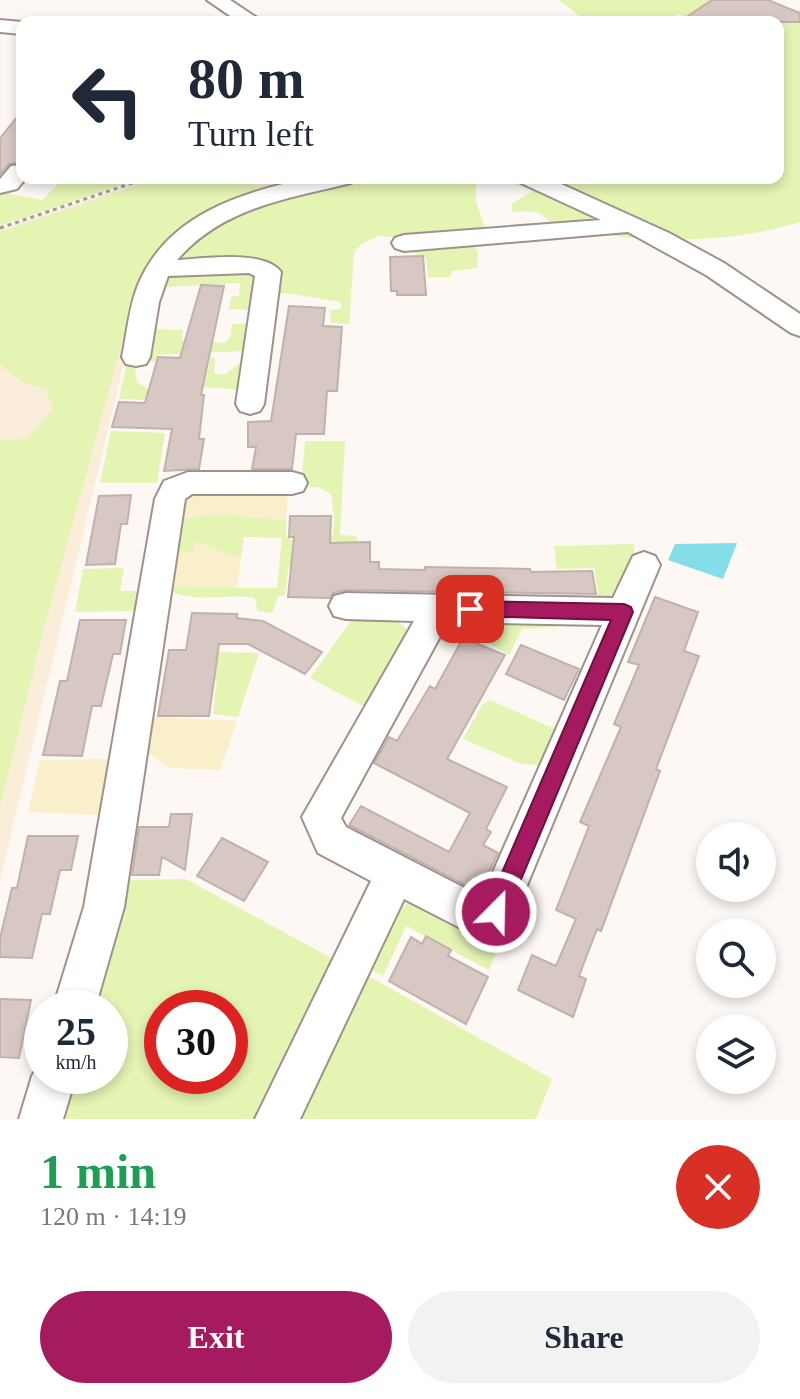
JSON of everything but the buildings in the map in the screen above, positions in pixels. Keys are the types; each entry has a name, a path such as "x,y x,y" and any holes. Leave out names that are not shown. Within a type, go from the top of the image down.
{"street":[{"path":"217,0 243,16"},
{"path":"0,186 9,184 16,175"},
{"path":"136,357 151,284 159,268 195,227 214,216 315,184"},
{"path":"542,184 632,225 715,269 800,327"},
{"path":"404,243 632,225"},
{"path":"159,268 252,265 268,272 250,404"},
{"path":"79,990 104,907 170,499 175,489 188,483 292,483"},
{"path":"439,608 321,817 332,840 480,918 496,912 644,565"},
{"path":"346,606 624,612"},
{"path":"277,1119 395,874"},
{"path":"41,1119 49,1094"}],"path":[{"path":"0,228 129,184"}],"shaded area":[{"path":"134,184 305,184 145,275 0,880 0,229"}],"green space":[{"path":"559,0 719,0 769,16 678,14 579,16"},
{"path":"800,9 800,222 735,236 646,239 619,236 584,226 552,227 541,214 513,212 511,204 533,191 515,184 784,184 784,19"},
{"path":"124,184 0,226 0,188 7,193 42,200 56,186"},
{"path":"140,184 476,184 476,201 486,232 404,238 379,236 361,244 354,252 349,324 331,323 330,310 341,309 341,302 286,293 272,294 255,310 229,309 231,297 239,296 240,283 169,287 138,284 42,635 0,807 0,441 26,439 53,410 47,390 21,381 0,364 0,232"},
{"path":"473,241 478,253 477,268 452,271 451,277 428,277 426,258 414,253 414,249"},
{"path":"232,324 252,324 248,351 158,355 155,362 148,362 145,355 148,329 183,330 182,340 225,343 230,337"},
{"path":"211,357 215,358 214,374 226,374 239,363 248,363 244,390 204,387"},
{"path":"127,362 134,362 137,382 168,401 119,399"},
{"path":"111,431 165,433 157,483 100,483"},
{"path":"305,441 345,441 340,535 357,536 357,549 295,562 288,569 285,595 278,596 272,613 257,611 255,598 193,597 173,592 171,587 277,588 282,538 244,537 241,558 194,542 194,552 176,554 179,521 205,515 232,515 286,521 286,534 291,540 326,540 333,535 331,494 318,487 301,487"},
{"path":"634,544 633,562 626,579 614,593 599,602 594,568 557,569 554,546"},
{"path":"124,568 120,591 139,591 136,611 75,612 83,569"},
{"path":"355,615 392,619 409,633 365,707 310,678"},
{"path":"449,619 554,621 556,627 522,629 509,655 465,629 450,629 443,641 434,637"},
{"path":"213,652 259,653 238,717 213,714 217,681 209,678"},
{"path":"490,700 559,731 543,766 519,763 463,739 482,705"},
{"path":"186,879 337,961 262,1119 57,1119 63,1094 128,1094 128,990 93,990 126,880"},
{"path":"415,899 500,942 489,970 406,926 383,976 367,968 397,909"},
{"path":"365,974 552,1079 536,1119 297,1119"}],"sand":[{"path":"288,490 286,521 219,514 179,521 181,500 187,492"},
{"path":"194,541 241,558 237,588 171,587 176,554 194,551"},
{"path":"153,717 237,721 220,770 170,768 147,752"},
{"path":"114,759 103,815 28,812 40,760"}],"water":[{"path":"737,543 723,579 668,560 675,544"}],"route":[{"path":"470,609 624,612 496,912"}]}
